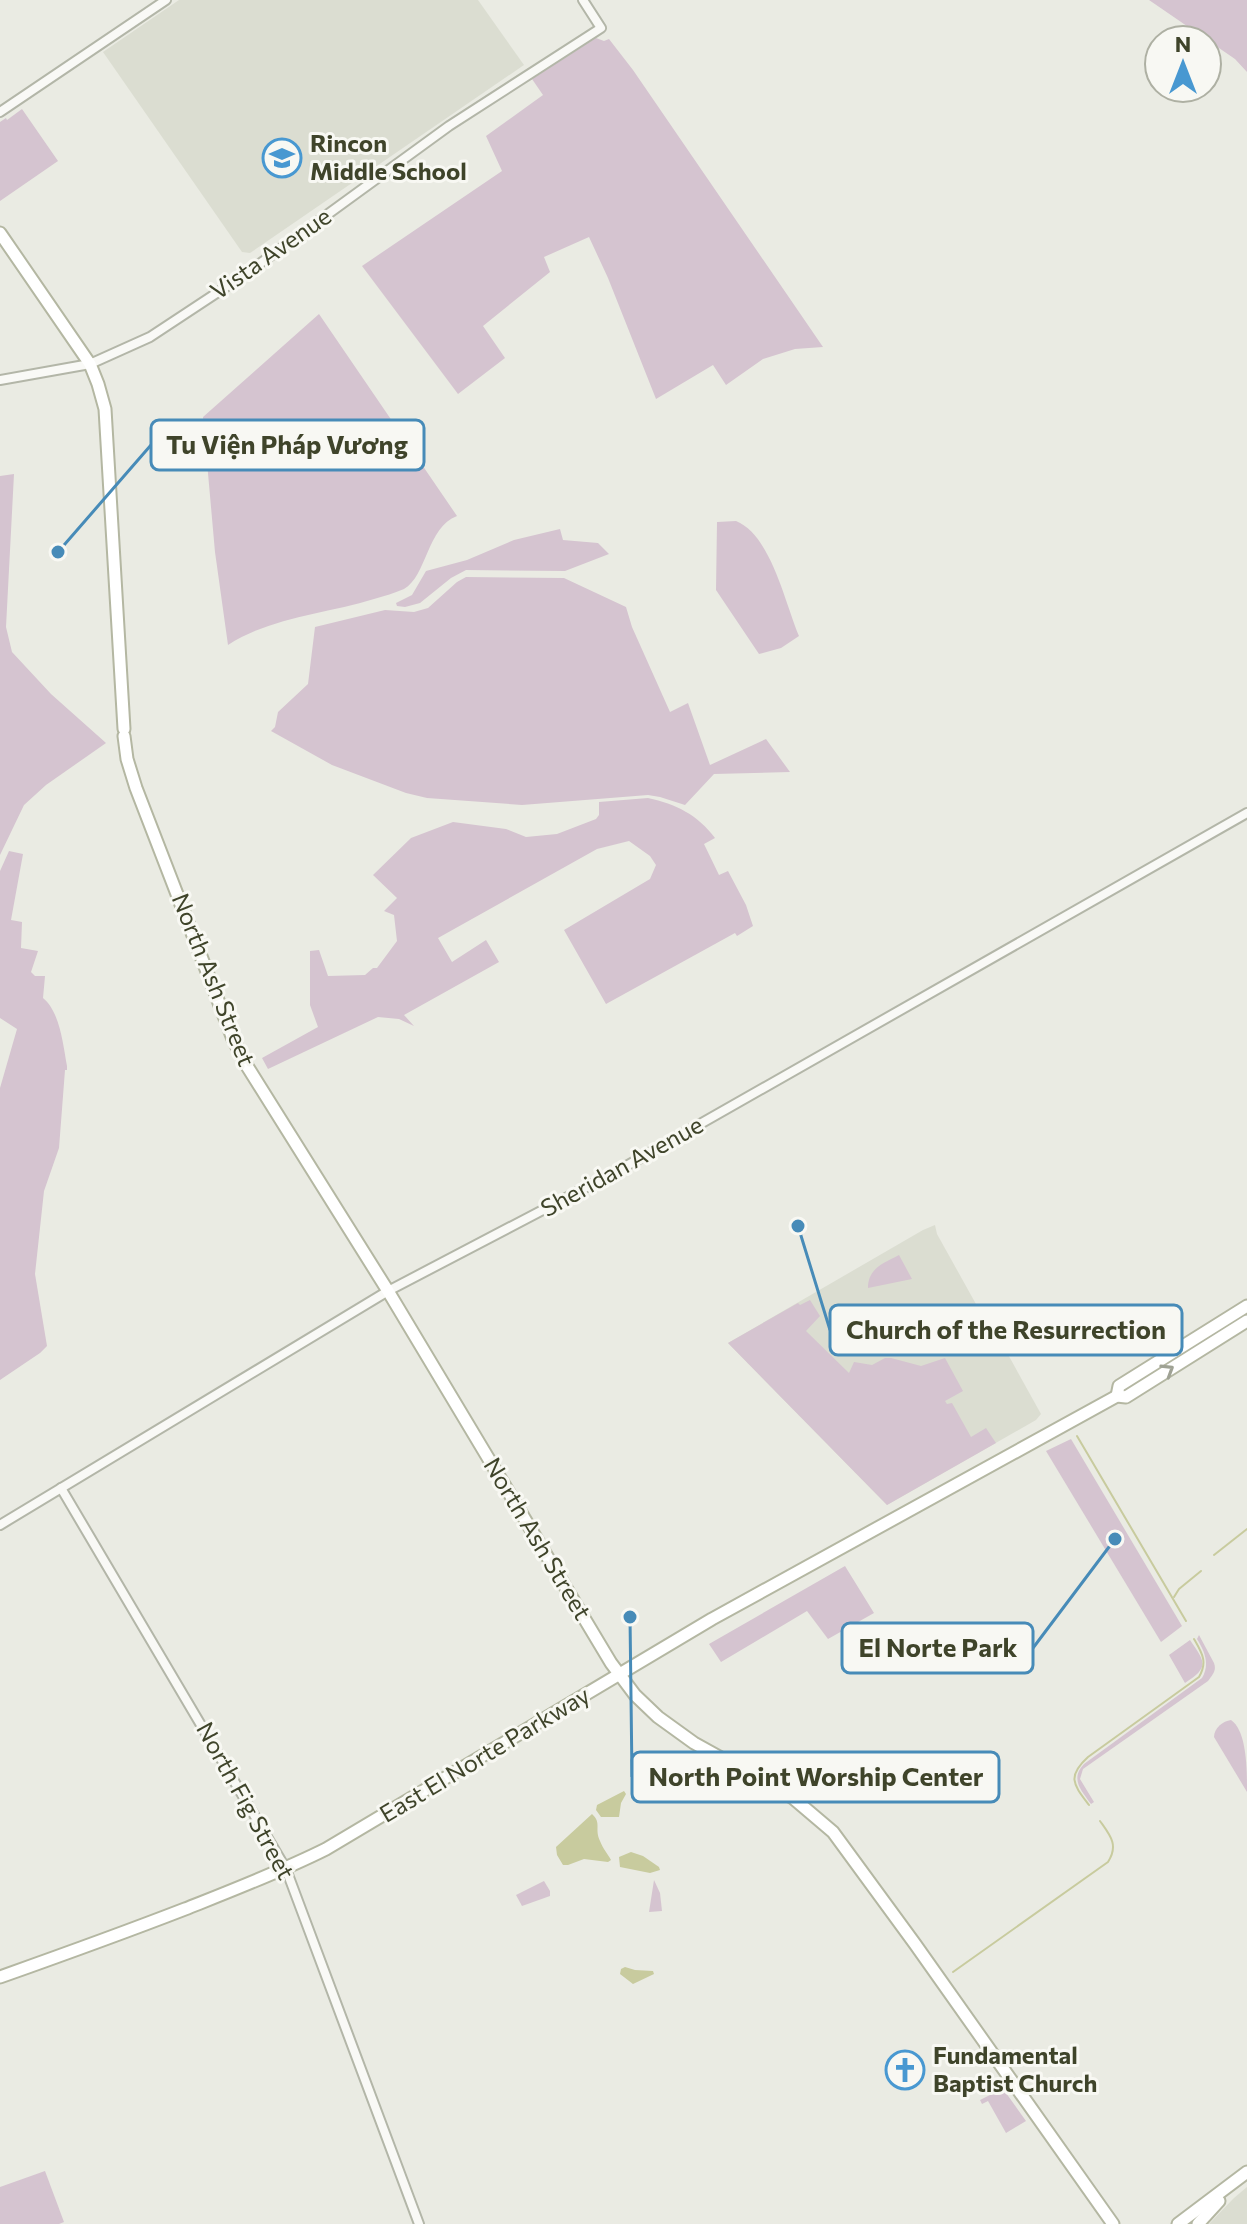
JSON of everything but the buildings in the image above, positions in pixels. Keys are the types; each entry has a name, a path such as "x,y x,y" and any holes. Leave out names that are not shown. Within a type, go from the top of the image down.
{"main road":[{"name":"North Ash Street","path":"0,233 90,364 98,384 105,409 127,759 233,1039 254,1078 388,1291 611,1663 647,1708 674,1730 793,1798 833,1832 1113,2224"},
{"name":"East El Norte Parkway","path":"1117,1396 1119,1386 1247,1306"},
{"name":"East El Norte Parkway","path":"0,1977 286,1869 326,1849 712,1619 1117,1396 1126,1397 1247,1321"},
{"path":"1178,2224 1242,2176"},
{"path":"1198,2224 1242,2176"}],"street":[{"path":"0,112 166,0"},
{"name":"Vista Avenue","path":"0,380 90,364 150,337 256,266 449,126 601,28 583,0"},
{"name":"Sheridan Avenue","path":"0,1525 388,1291 621,1169 1247,813"},
{"name":"North Fig Street","path":"61,1488 286,1869 419,2224"}],"shaded area":[{"name":"Rincon Middle School","path":"179,0 478,0 524,65 250,253 242,252 103,52"},
{"path":"1149,0 1247,0 1247,72 1223,51 1223,24 1184,24"},
{"path":"596,38 609,39 633,70 823,347 795,349 763,359 726,385 713,365 656,399 589,237 544,257 550,272 483,326 505,358 458,394 362,266 502,171 486,136 543,95 532,79"},
{"path":"22,109 58,161 0,201 0,122"},
{"path":"319,314 457,516 439,530 418,574 404,589 280,622 228,645 215,552 203,417"},
{"path":"14,474 6,627 12,652 51,694 106,743 46,785 24,805 0,855 0,476"},
{"path":"736,521 759,540 768,555 799,636 781,648 759,654 716,590 717,522"},
{"path":"560,529 563,540 598,543 609,554 565,571 466,570 420,603 397,606 396,603 412,595 426,571 467,560 514,540"},
{"path":"466,577 564,578 626,607 670,712 688,703 710,765 766,739 790,772 714,774 685,805 648,795 522,805 427,798 332,765 271,731 278,712 308,684 315,627 385,610 414,612 428,608"},
{"path":"648,798 686,812 715,838 704,844 719,875 728,871 753,926 606,1004 564,930 650,879 656,865 650,856 629,841 597,849 438,938 452,962 486,940 499,962 404,1015 414,1026 399,1019 378,1017 268,1069 262,1058 318,1027 310,1005 310,951 319,950 328,976 365,975 377,968 397,941 394,915 384,911 397,898 373,875 411,838 453,822 506,829 526,837 557,834 596,819 599,802"},
{"path":"9,851 23,854 11,920 22,922 21,948 38,951 31,972 35,976 45,976 43,998 57,1020 67,1070 59,1148 44,1191 35,1274 47,1346 0,1380 0,1088 17,1029 0,1018 0,871"},
{"path":"935,1225 937,1234 991,1331 1000,1340 1041,1414 1036,1420 887,1505 728,1343"},
{"path":"899,1255 912,1279 868,1288 874,1271"},
{"path":"810,1300 820,1316 806,1331 849,1373 854,1362 872,1365 891,1358 921,1366 945,1358 963,1391 945,1401 952,1403 971,1437 986,1428 996,1443 887,1505 728,1343 798,1303 800,1305"},
{"path":"1071,1439 1182,1626 1161,1642 1046,1451"},
{"path":"845,1566 874,1613 828,1639 807,1611 721,1662 709,1644"},
{"path":"1199,1635 1214,1663 1212,1675 1208,1681 1083,1769 1080,1779 1094,1802 1091,1804 1078,1784 1080,1769 1202,1678 1206,1663 1197,1639"},
{"path":"1190,1640 1202,1659 1202,1668 1185,1683 1169,1655"},
{"path":"1231,1720 1243,1742 1247,1792 1214,1737 1220,1726"},
{"path":"624,1791 626,1794 619,1817 601,1817 596,1810 597,1805"},
{"path":"592,1814 597,1820 600,1841 611,1860 584,1859 563,1865 556,1847"},
{"path":"631,1852 643,1856 660,1870 650,1873 620,1867 619,1857"},
{"path":"654,1880 660,1893 662,1911 649,1912"},
{"path":"544,1881 550,1896 522,1906 516,1895"},
{"path":"625,1967 653,1971 654,1974 633,1984 620,1974"},
{"path":"1000,2090 1006,2093 1026,2121 1006,2133 988,2101 982,2104 980,2100"},
{"path":"45,2171 64,2222 0,2224 0,2187"},
{"path":"1247,2187 1247,2224 1209,2224 1234,2198"}],"waterway":[{"path":"1077,1436 1186,1621"},
{"path":"1214,1555 1247,1529"},
{"path":"1174,1597 1201,1571"},
{"path":"1089,1805 1076,1786 1077,1770 1088,1757 1199,1677 1203,1662 1194,1639"},
{"path":"953,1972 1108,1862 1113,1845 1100,1821"}],"place":[{"name":"Rincon Middle School","path":"282,158"},
{"name":"Tu Viện Pháp Vương","path":"58,552"},
{"name":"Church of the Resurrection","path":"798,1226"},
{"name":"El Norte Park","path":"1115,1539"},
{"name":"North Point Worship Center","path":"630,1617"},
{"name":"Fundamental Baptist Church","path":"905,2070"}]}
